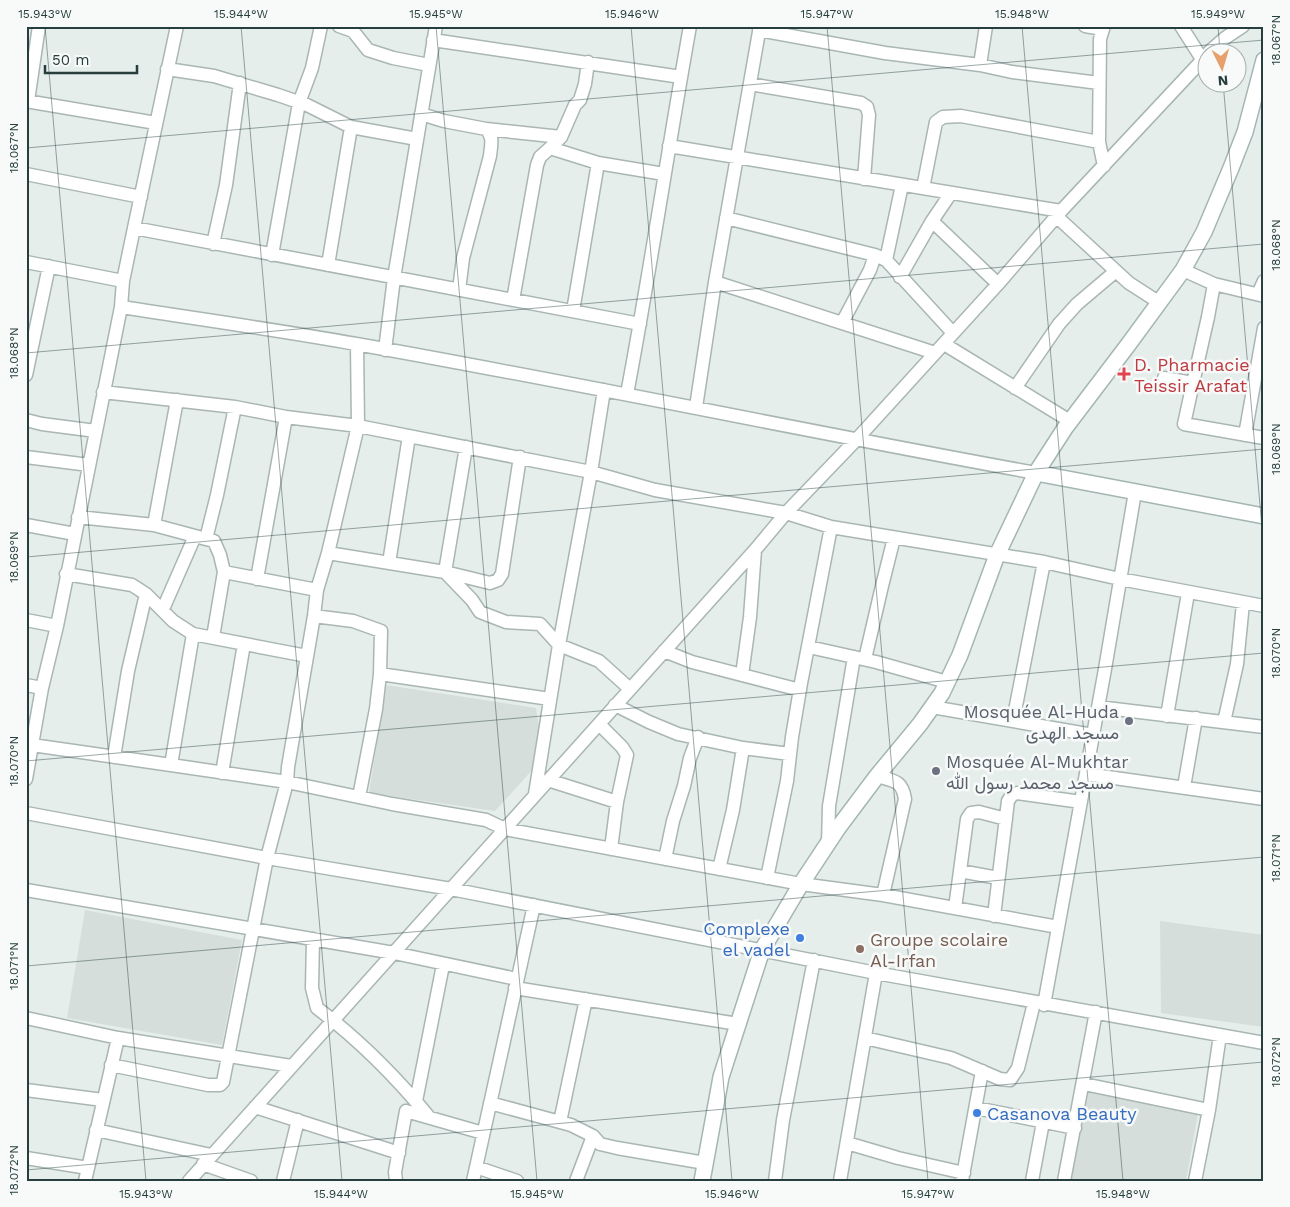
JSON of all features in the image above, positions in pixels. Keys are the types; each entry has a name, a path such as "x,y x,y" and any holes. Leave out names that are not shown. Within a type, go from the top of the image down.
{"street":[{"path":"39,26 27,101 156,123"},
{"path":"26,779 42,688 57,626 121,307 123,281 177,26"},
{"path":"272,254 299,103 312,68 321,26"},
{"path":"339,26 353,32 368,50 393,58 429,65"},
{"path":"385,350 394,278 436,26"},
{"path":"627,394 690,26"},
{"path":"980,64 986,26"},
{"path":"1085,26 1106,30 1099,83 1099,142 1104,166"},
{"path":"1181,26 1198,46"},
{"path":"1221,42 1243,26"},
{"path":"696,407 715,282 760,28 885,53 980,64 1012,72 1099,83"},
{"path":"433,40 681,77"},
{"path":"702,1181 721,1078 762,950 800,884 878,776 920,724 947,682 970,629 996,555 1036,473 1070,421 1183,270 1204,232 1231,168 1244,132 1264,60"},
{"path":"513,300 537,165 540,157 561,137 575,105 580,100 585,84 588,62"},
{"path":"189,1181 756,550 786,513 856,440 1059,214 1198,64"},
{"path":"168,68 214,76 299,103 351,127 417,139"},
{"path":"214,244 226,185 240,84"},
{"path":"750,84 861,103 867,108 869,115 864,179"},
{"path":"421,114 444,121 486,129 561,137"},
{"path":"923,188 936,122 943,117 961,116 1099,142"},
{"path":"328,265 351,127"},
{"path":"459,290 463,258 490,156 492,140 491,134 486,129"},
{"path":"669,146 923,188 1059,214 1129,283 1160,303"},
{"path":"550,148 598,163 664,174"},
{"path":"573,311 598,163"},
{"path":"26,174 141,197"},
{"path":"842,323 870,270 880,257 902,185"},
{"path":"900,277 932,221 951,193"},
{"path":"726,218 880,257 953,333"},
{"path":"932,221 998,284"},
{"path":"134,228 640,324"},
{"path":"26,262 123,281"},
{"path":"26,375 50,266"},
{"path":"1183,270 1214,284 1261,295 1264,281"},
{"path":"1014,388 1059,324 1077,304 1116,271"},
{"path":"715,282 842,323 939,349 1014,388 1070,421"},
{"path":"1214,284 1184,424 1264,438"},
{"path":"121,307 357,344 1264,516"},
{"path":"1245,435 1264,328"},
{"path":"111,1065 208,1085 220,1085 223,1082 267,858 287,782 317,590 328,553 358,426 357,344"},
{"path":"1164,378 1193,383"},
{"path":"536,794 559,644 591,472 604,390"},
{"path":"103,392 235,407 286,417 358,426 591,472 655,490 786,513 831,527 1044,562 1120,580 1264,606"},
{"path":"154,526 177,400"},
{"path":"163,609 201,538 217,495 235,407"},
{"path":"257,578 286,417"},
{"path":"26,420 96,431"},
{"path":"389,563 409,436"},
{"path":"445,572 466,447"},
{"path":"26,457 89,465"},
{"path":"328,553 445,572 490,583 498,580 502,574 520,457"},
{"path":"865,1038 951,1058 1000,1079 1010,1080 1018,1068 1039,1004 1058,927 1135,492"},
{"path":"78,517 154,526 214,542 220,555 224,572 213,637"},
{"path":"26,525 75,534"},
{"path":"767,878 787,781 800,690 831,527"},
{"path":"828,844 829,806 860,658 882,586 894,538"},
{"path":"742,675 756,550"},
{"path":"1013,721 1044,562"},
{"path":"224,572 317,590"},
{"path":"445,572 472,600 480,612 506,622 540,624 559,644 599,661 630,688"},
{"path":"66,574 132,585 163,609 173,622 193,634 307,656"},
{"path":"1167,716 1188,593"},
{"path":"114,757 128,671 146,594"},
{"path":"1224,722 1237,664 1242,603"},
{"path":"314,616 353,621 381,631 380,674 376,709 359,797"},
{"path":"26,620 57,626"},
{"path":"171,766 193,634"},
{"path":"222,773 244,644"},
{"path":"809,647 860,658 947,682"},
{"path":"664,651 692,662 800,690"},
{"path":"380,674 550,699"},
{"path":"26,685 42,688"},
{"path":"615,705 671,731 743,748 790,754"},
{"path":"932,707 1093,735"},
{"path":"1098,708 1264,727"},
{"path":"1184,787 1196,718"},
{"path":"599,724 622,747 627,755 617,802 611,849"},
{"path":"665,859 690,758 698,737"},
{"path":"32,745 287,782 486,820 505,829 611,849 800,884 883,895 1058,927"},
{"path":"719,869 733,810 743,748"},
{"path":"1086,774 1264,799"},
{"path":"878,776 900,783 905,798 883,895"},
{"path":"548,780 617,802"},
{"path":"994,916 1008,801 1012,795 1017,793 1081,802"},
{"path":"955,908 967,819 971,812 979,812 1006,819"},
{"path":"26,813 267,858 451,889 1039,1004 1096,1012 1264,1043"},
{"path":"960,871 998,878"},
{"path":"26,890 394,953 516,984 586,999 738,1024"},
{"path":"473,1181 534,905"},
{"path":"313,939 312,988 316,1008 333,1020 405,1088 429,1117"},
{"path":"775,1181 784,1120 814,960"},
{"path":"416,1101 444,965"},
{"path":"840,1181 876,973"},
{"path":"560,1122 586,999"},
{"path":"1064,1181 1084,1084 1096,1012"},
{"path":"26,1018 118,1038 291,1066"},
{"path":"1195,1181 1209,1110 1220,1035"},
{"path":"26,1158 86,1174 118,1038"},
{"path":"847,1143 963,1177 982,1071"},
{"path":"1084,1084 1209,1110"},
{"path":"26,1090 103,1100"},
{"path":"490,1103 571,1125 593,1136 600,1144 705,1163"},
{"path":"255,1107 399,1153"},
{"path":"976,1108 1075,1128"},
{"path":"400,1180 399,1153 406,1111 483,1133"},
{"path":"283,1181 298,1120"},
{"path":"1032,1181 1043,1122"},
{"path":"96,1130 207,1159 225,1176 251,1181"},
{"path":"576,1181 593,1136"},
{"path":"476,1166 517,1181"}],"shaded area":[{"path":"386,685 536,708 543,758 495,811 369,793"},
{"path":"85,910 242,940 222,1045 67,1018"},
{"path":"1160,921 1264,935 1264,1027 1161,1013"},
{"path":"1089,1089 1198,1113 1186,1181 1071,1181"}],"place":[{"name":"D. Pharmacie Teissir Arafat","path":"1124,374"},
{"name":"Mosquée Al-Huda مسجد الهدى","path":"1129,721"},
{"name":"Mosquée Al-Mukhtar مسجد محمد رسول الله","path":"936,771"},
{"name":"Complexe el vadel","path":"800,938"},
{"name":"Groupe scolaire Al-Irfan","path":"860,949"},
{"name":"Casanova Beauty","path":"977,1113"}]}
